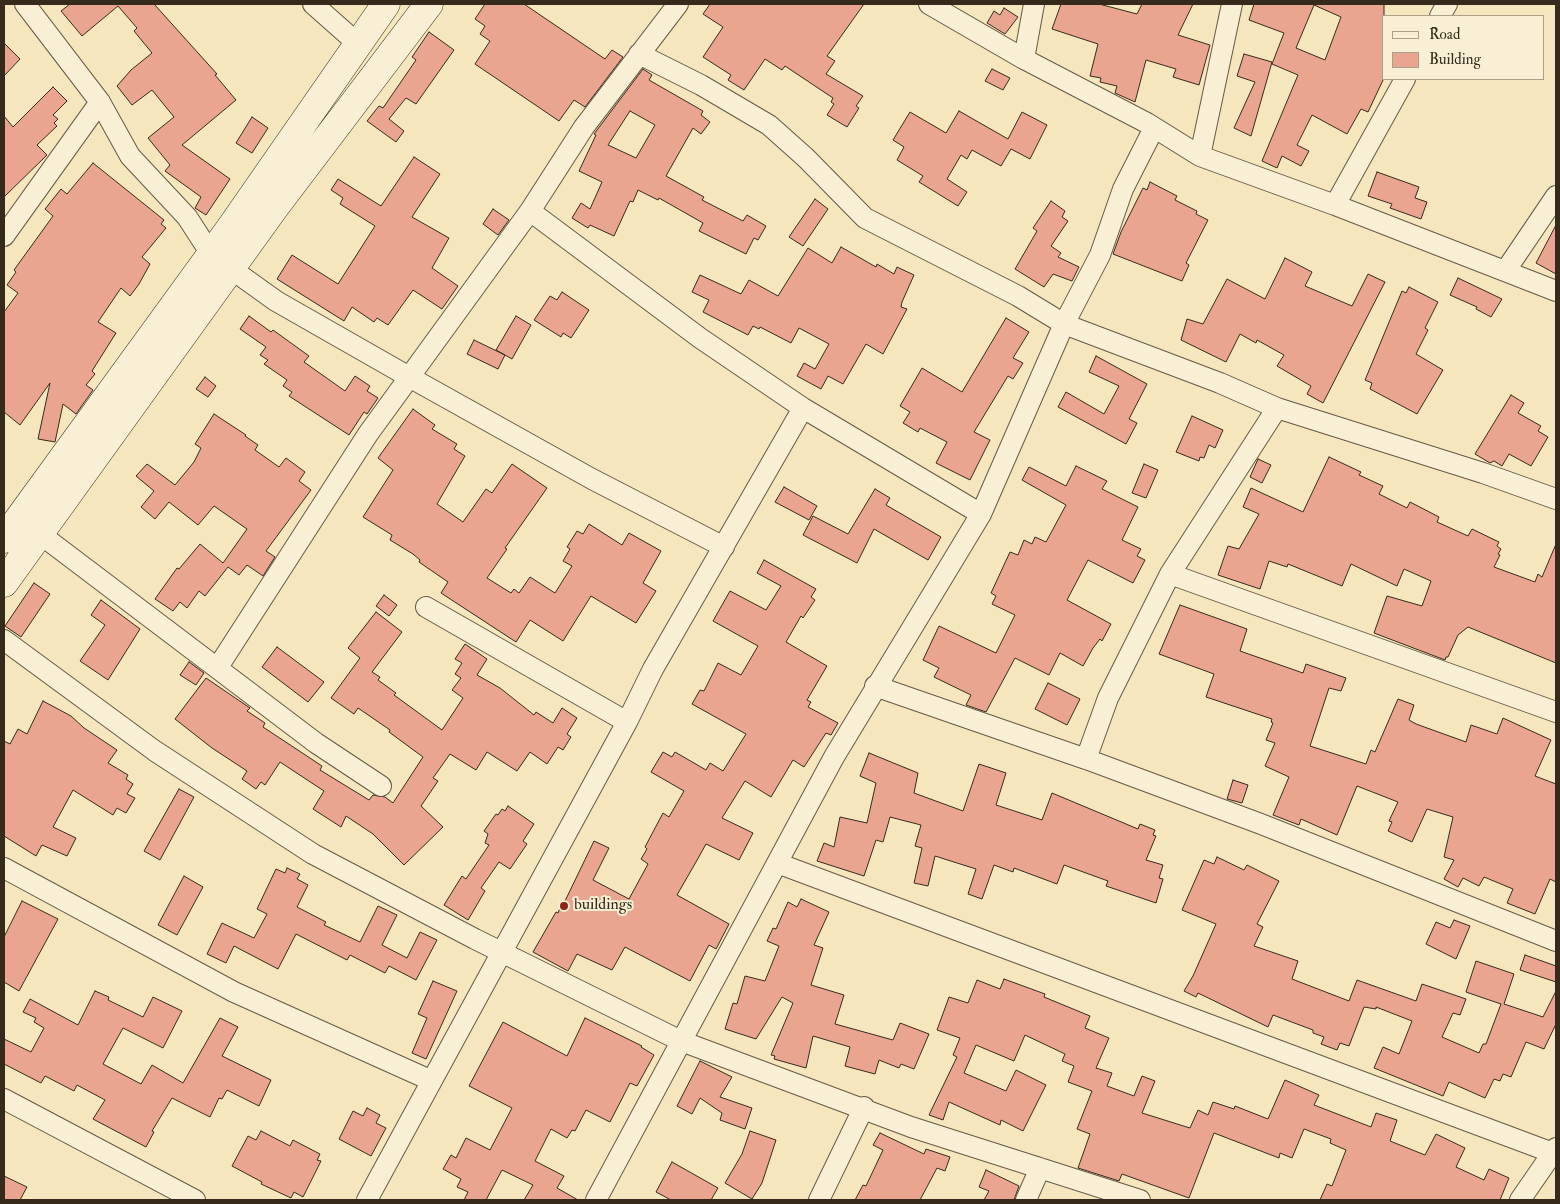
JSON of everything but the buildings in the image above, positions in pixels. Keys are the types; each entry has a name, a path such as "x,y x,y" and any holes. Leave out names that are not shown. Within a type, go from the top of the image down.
{"main road":[{"path":"4,584 57,507 139,397 220,261 357,43 386,4"},
{"path":"4,538 220,261 429,4"}],"street":[{"path":"25,4 100,102 130,156 187,217 220,261 276,301 411,378 592,479 724,546"},
{"path":"313,4 357,43"},
{"path":"218,667 368,434 411,378 530,211 584,127 678,4"},
{"path":"929,4 1024,59 1154,128 1200,156 1335,205 1556,291"},
{"path":"1024,59 1034,4"},
{"path":"1200,156 1232,4"},
{"path":"1441,15 1447,4"},
{"path":"639,54 701,85 768,125 806,158 865,218 1018,296 1064,324 1220,383 1277,408 1483,473 1556,499"},
{"path":"1335,205 1404,80"},
{"path":"4,236 100,102"},
{"path":"596,1200 777,863 875,686 981,514 1064,324 1100,255 1123,189 1154,128"},
{"path":"1506,270 1556,196"},
{"path":"530,211 700,338 803,408 981,514"},
{"path":"366,1200 627,722 653,669 803,408"},
{"path":"1086,759 1108,698 1170,574 1277,408"},
{"path":"40,534 316,743 381,786"},
{"path":"1170,574 1556,712"},
{"path":"426,607 627,722"},
{"path":"4,640 155,752 313,854 502,952 681,1041 912,1126 1140,1200"},
{"path":"875,686 1086,759 1270,828 1556,940"},
{"path":"777,863 1554,1150 1520,1200"},
{"path":"4,868 234,992 430,1080"},
{"path":"4,1099 195,1200"},
{"path":"819,1200 864,1108"},
{"path":"1026,1200 1040,1168"}],"place":[{"name":"buildings","path":"564,906"}]}
